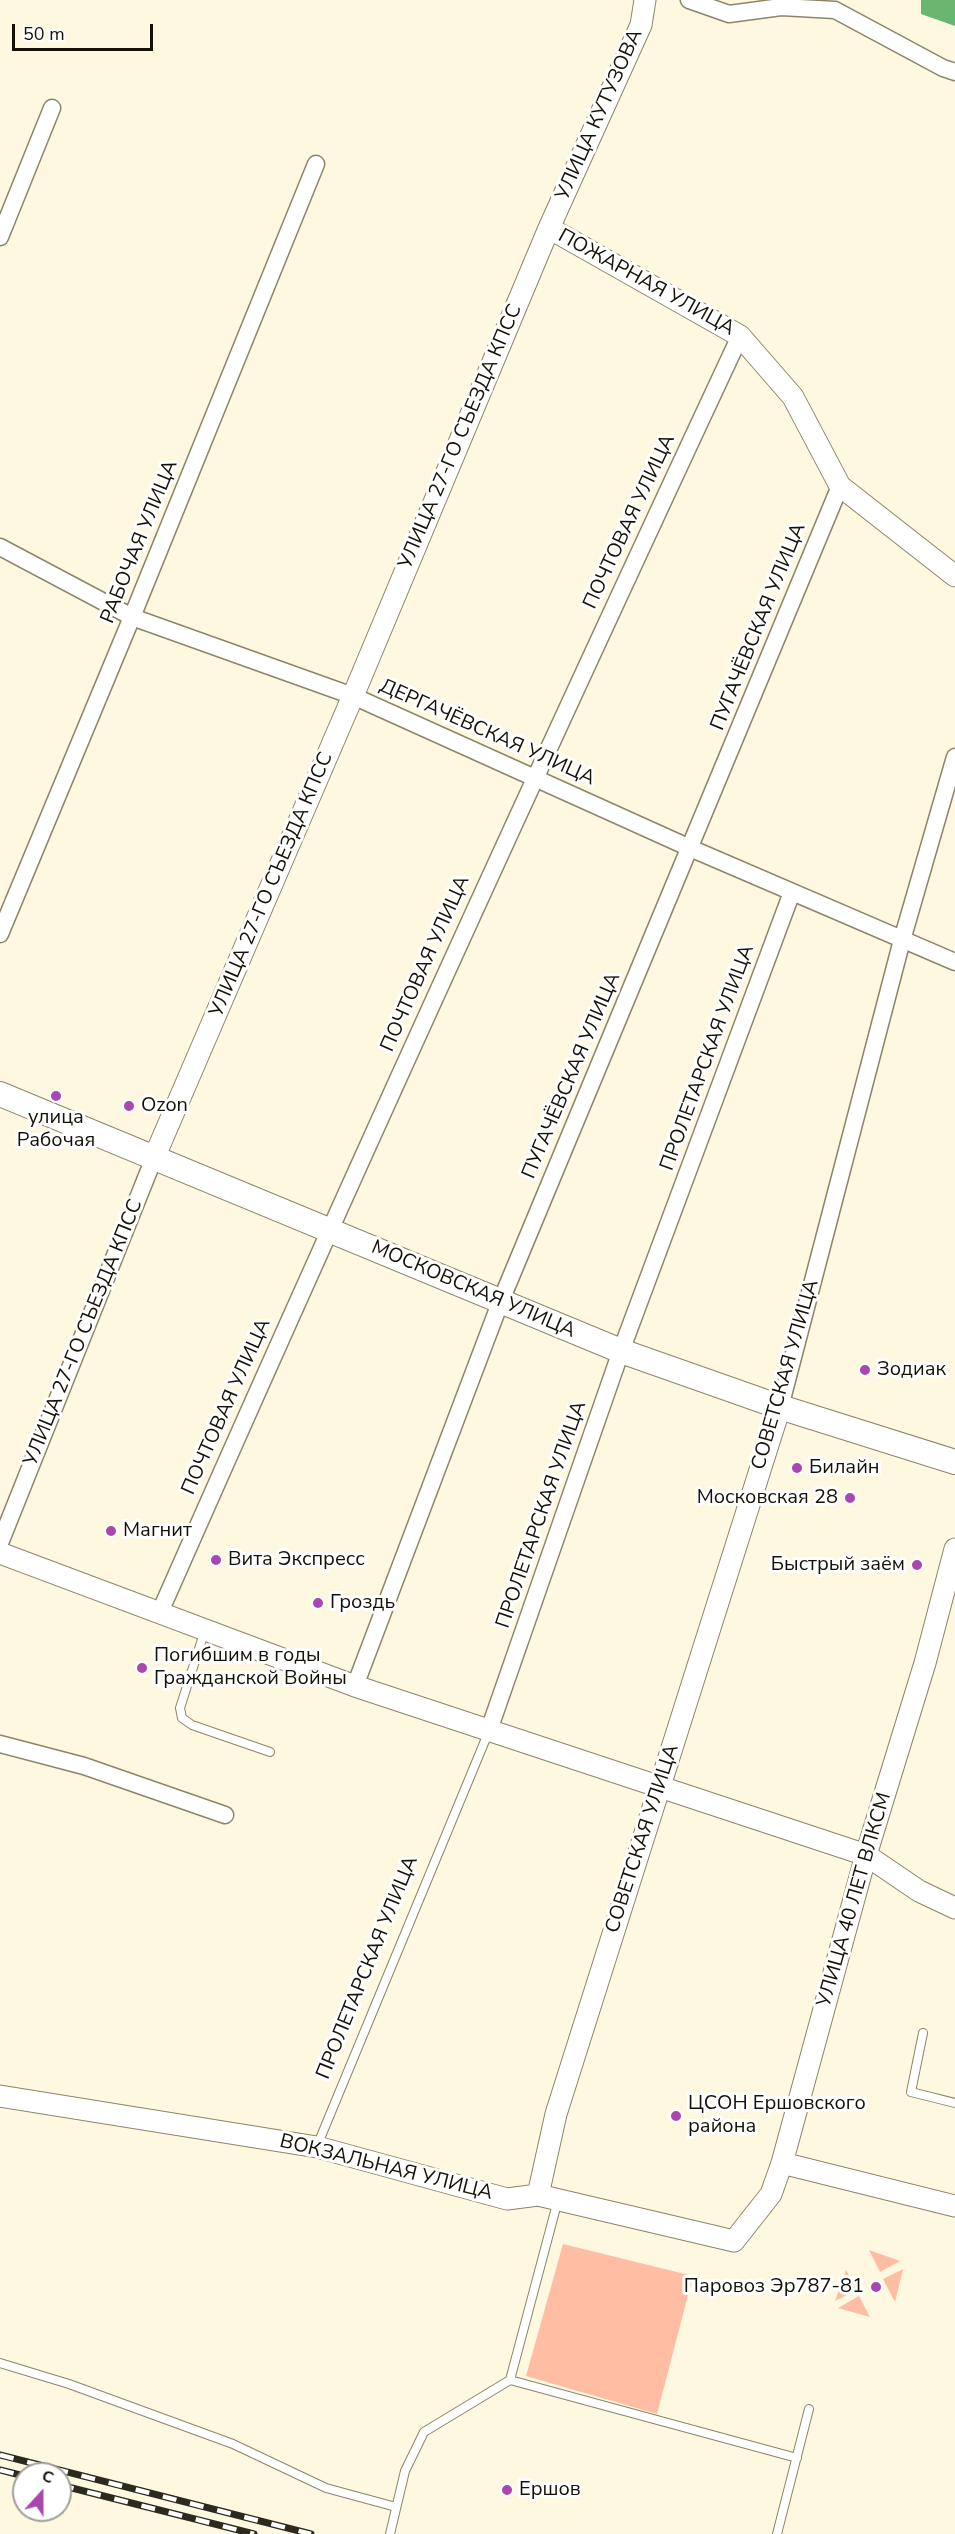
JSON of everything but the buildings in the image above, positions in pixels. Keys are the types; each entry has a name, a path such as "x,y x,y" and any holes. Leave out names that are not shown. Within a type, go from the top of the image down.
{"main road":[{"name":"МОСКОВСКАЯ УЛИЦА","path":"0,1094 500,1303 621,1351 780,1407 955,1462"}],"street":[{"name":"УЛИЦА КУТУЗОВА","path":"549,228 641,25 645,0"},
{"path":"689,0 729,14 781,7 835,10 943,68 955,72"},
{"path":"0,237 52,108"},
{"name":"РАБОЧАЯ УЛИЦА","path":"0,934 316,164"},
{"name":"ПОЖАРНАЯ УЛИЦА","path":"549,228 740,336 793,397 840,486 955,576"},
{"name":"УЛИЦА 27-ГО СЪЕЗДА КПСС","path":"0,1543 154,1158 353,696 549,228"},
{"name":"ПОЧТОВАЯ УЛИЦА","path":"160,1612 328,1230 534,778 740,336"},
{"name":"ПУГАЧЁВСКАЯ УЛИЦА","path":"355,1686 500,1303 840,486"},
{"name":"ДЕРГАЧЁВСКАЯ УЛИЦА","path":"0,547 132,617 353,696 690,848 955,962"},
{"name":"СОВЕТСКАЯ УЛИЦА","path":"548,2197 556,2114 780,1407 902,940 955,757"},
{"name":"ПРОЛЕТАРСКАЯ УЛИЦА","path":"489,1730 621,1351 792,892"},
{"name":"УЛИЦА 40 ЛЕТ ВЛКСМ","path":"734,2241 771,2194 782,2163 866,1855 925,1663 955,1549"},
{"path":"0,1553 355,1686 866,1855 919,1892 955,1908"},
{"path":"0,1744 84,1766 225,1815"},
{"name":"ВОКЗАЛЬНАЯ УЛИЦА","path":"0,2096 317,2146 507,2199 548,2197 734,2241"},
{"path":"782,2163 955,2206"}],"lane":[{"path":"205,1629 180,1708 182,1718 192,1725 270,1752"},
{"name":"ПРОЛЕТАРСКАЯ УЛИЦА","path":"317,2146 489,1730"},
{"path":"923,2033 911,2092 955,2103"},
{"path":"510,2380 548,2197"},
{"path":"0,2362 69,2384 232,2444 326,2488 396,2507"},
{"path":"390,2534 405,2471 424,2432 510,2380 797,2458"},
{"path":"777,2534 809,2409"}],"shaded area":[{"path":"921,0 955,0 955,26 921,14"},
{"path":"563,2244 693,2276 657,2414 526,2376"},
{"path":"869,2250 900,2261 880,2272"},
{"path":"903,2269 895,2302 883,2279"},
{"path":"846,2270 857,2290 835,2301"},
{"path":"859,2296 870,2317 838,2308"}],"railway":[{"path":"0,2455 311,2534"},
{"path":"0,2470 12,2473"},
{"path":"72,2488 254,2534"}],"place":[{"name":"улица Рабочая","path":"56,1096"},
{"name":"Ozon","path":"129,1106"},
{"name":"Зодиак","path":"865,1370"},
{"name":"Билайн","path":"797,1468"},
{"name":"Московская 28","path":"850,1498"},
{"name":"Магнит","path":"111,1531"},
{"name":"Вита Экспресс","path":"216,1560"},
{"name":"Быстрый заём","path":"917,1565"},
{"name":"Гроздь","path":"318,1603"},
{"name":"Погибшим в годы Гражданской Войны","path":"142,1668"},
{"name":"ЦСОН Ершовского района","path":"676,2116"},
{"name":"Паровоз Эр787-81","path":"876,2287"},
{"name":"Ершов","path":"507,2490"}]}
